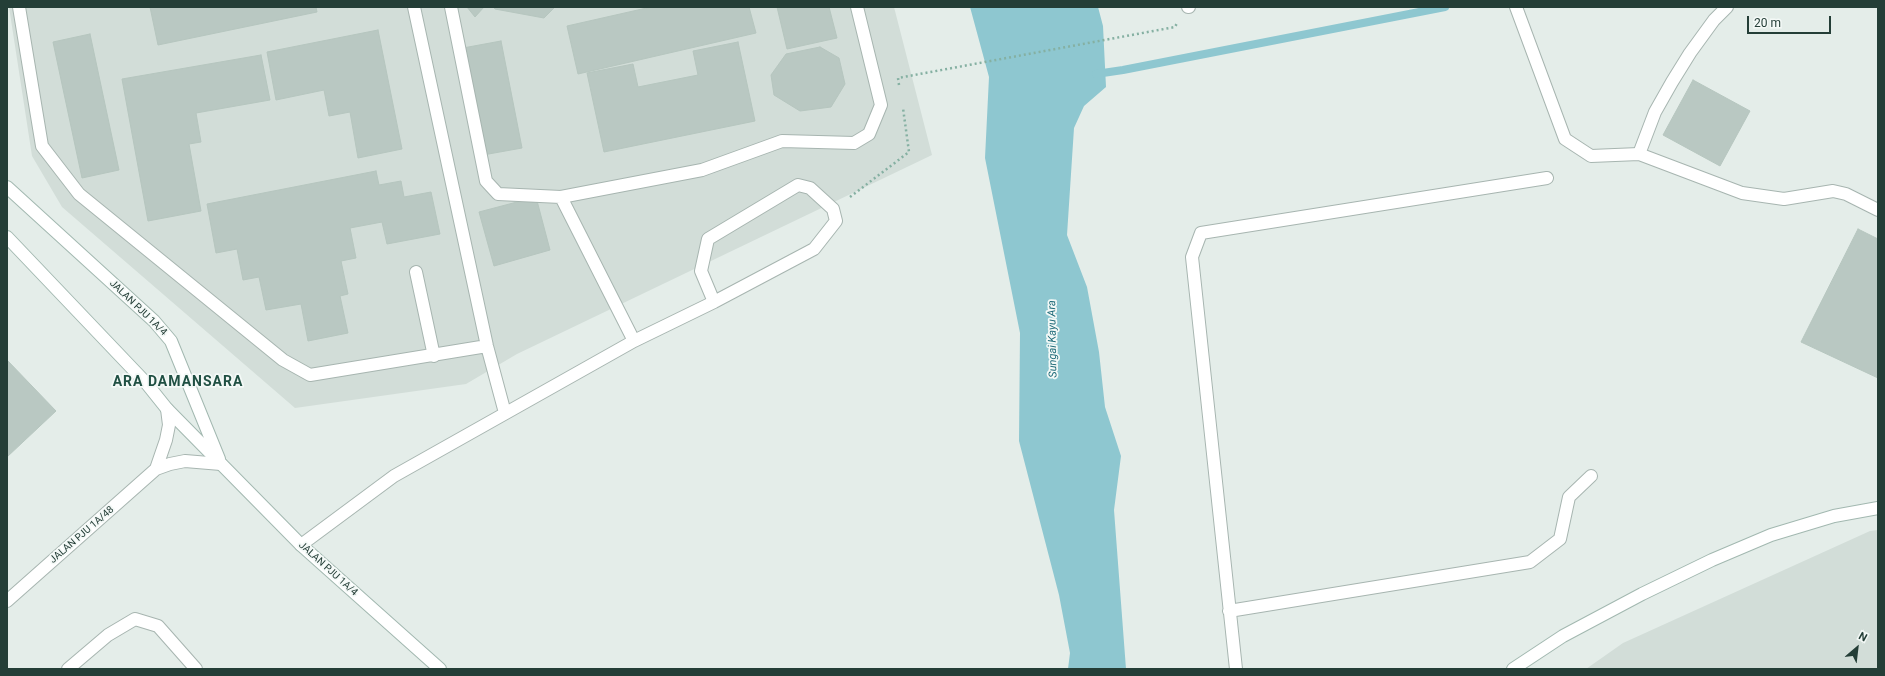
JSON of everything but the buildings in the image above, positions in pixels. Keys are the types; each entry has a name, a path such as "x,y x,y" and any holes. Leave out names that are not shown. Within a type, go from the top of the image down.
{"street":[{"path":"19,7 42,146 79,194 283,360 310,375 434,356 487,346"},
{"path":"414,7 487,346 505,413"},
{"path":"451,7 486,181 498,194 561,197 702,170 782,141 854,143 869,134 882,105 857,7"},
{"path":"1516,7 1565,139 1591,156 1639,154 1742,193 1784,199 1833,191 1846,194 1878,210"},
{"path":"1639,154 1656,112 1672,82 1690,53 1714,20 1727,7"},
{"path":"1236,669 1192,257 1201,233 1547,178"},
{"path":"301,545 394,476 634,341 714,302 814,249 836,221 834,209 810,188 798,185 708,239 701,271 714,302"},
{"name":"JALAN PJU 1A/4","path":"7,188 154,321 171,341 221,464"},
{"path":"561,197 634,341"},
{"name":"JALAN PJU 1A/4","path":"7,237 147,384 168,409 301,545 440,669"},
{"path":"416,272 434,356"},
{"name":"JALAN PJU 1A/48","path":"156,469 166,440 169,425 168,409"},
{"name":"JALAN PJU 1A/48","path":"7,601 156,469 170,464 185,462 221,464"},
{"path":"1229,611 1530,562 1560,539 1569,497 1592,476"},
{"path":"1513,669 1563,636 1642,594 1712,560 1770,535 1834,516 1878,508"},
{"path":"68,669 108,635 135,619 158,626 196,669"}],"path":[{"path":"898,78 1175,27"},
{"path":"834,209 909,152 906,130"}],"shaded area":[{"path":"9,7 894,7 932,155 517,354 466,384 295,408 62,207 32,156"},
{"path":"1878,530 1878,669 1586,669 1623,643 1870,531"}],"water":[{"name":"Sungai Kayu Ara","path":"970,7 1098,7 1103,26 1106,87 1084,106 1074,128 1067,235 1087,287 1099,352 1105,407 1121,456 1114,510 1126,669 1068,669 1070,653 1059,595 1019,441 1020,333 985,158 989,77"}],"waterway":[{"path":"1096,74 1445,7"}],"district":[{"name":"ARA DAMANSARA","path":"178,382"}]}
